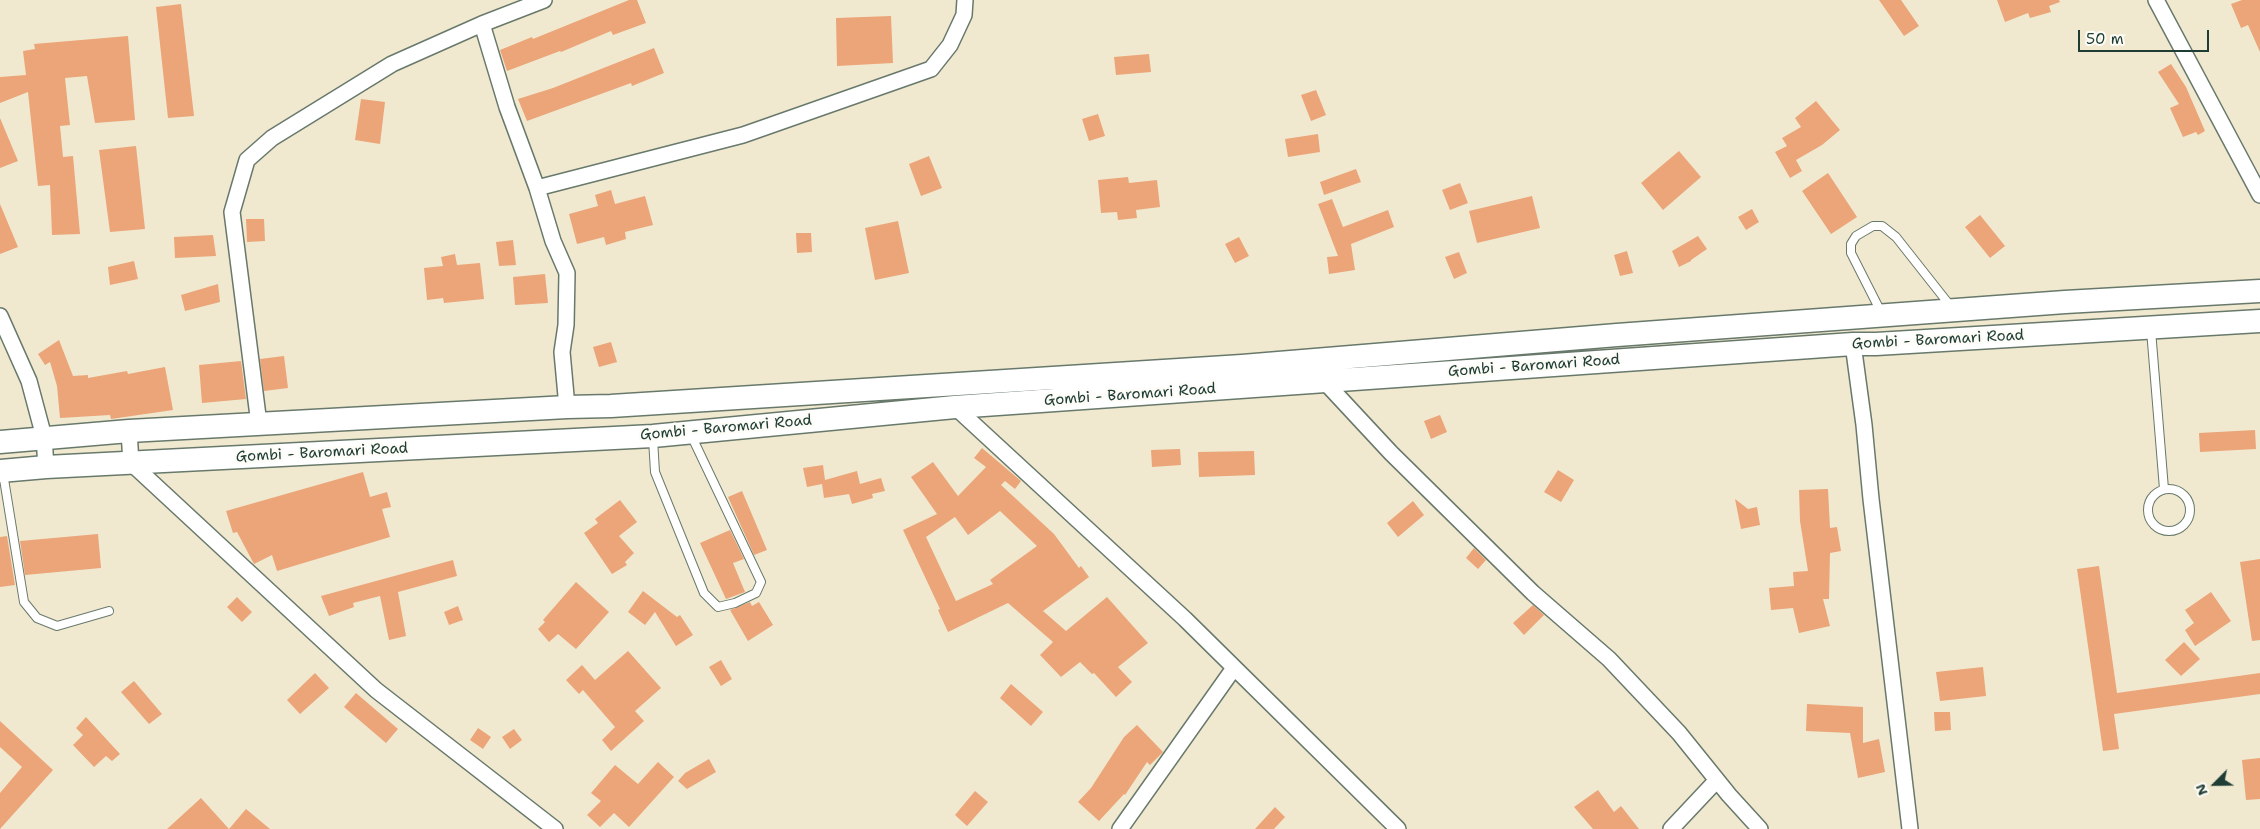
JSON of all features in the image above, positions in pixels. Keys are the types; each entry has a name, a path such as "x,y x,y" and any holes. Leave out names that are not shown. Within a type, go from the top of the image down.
{"main road":[{"name":"Gombi - Baromari Road","path":"2,471 46,466 653,436 689,431 955,407 1243,376 1883,315 2260,291"},
{"name":"Gombi - Baromari Road","path":"0,442 129,431 567,407 1243,376 1324,381 1853,344 2260,321"}],"street":[{"path":"259,424 232,212 247,160 272,138 392,64 482,24 544,0"},
{"path":"537,188 743,135 931,69 950,45 964,15 965,0"},
{"path":"2156,0 2260,195"},
{"path":"482,24 507,107 537,188 553,241 567,274 566,325 562,352 567,407"},
{"path":"0,316 29,381 44,437 46,466"},
{"path":"1853,344 1910,829"},
{"path":"1324,381 1392,453 1534,593 1609,659 1679,733 1760,829"},
{"path":"955,407 1184,619 1398,829"},
{"path":"129,431 131,463 376,690 555,829"},
{"path":"1120,829 1234,668"},
{"path":"1671,829 1717,780"}],"lane":[{"path":"1883,315 1851,253 1851,244 1856,236 1873,226 1882,226 1896,237 1954,310"},
{"path":"2151,328 2164,489"},
{"path":"653,436 655,472 704,593 718,607 735,603 756,593 761,582 689,431"},
{"path":"2,471 24,602 37,618 57,626 109,611"},
{"path":"2164,489 2179,491 2189,502 2190,517 2180,529 2166,532 2153,525 2147,511 2152,497 2164,489"}],"building":[{"path":"629,0 637,0 646,23 613,35 611,31 561,52 507,71 500,50 532,37 533,39"},
{"path":"1879,0 1901,0 1919,26 1904,36"},
{"path":"1997,0 2059,0 2060,2 2049,6 2051,12 2030,18 2028,13 2005,22"},
{"path":"2242,0 2260,0 2260,52 2248,25 2241,28 2231,4"},
{"path":"181,4 194,116 168,118 156,7"},
{"path":"891,16 893,63 837,66 836,18"},
{"path":"128,36 135,120 95,123 87,76 65,78 70,125 60,126 63,157 73,156 80,234 52,235 50,185 38,186 28,92 0,103 0,77 26,75 23,51 35,49 34,44"},
{"path":"654,48 664,73 632,86 631,83 527,121 518,99 553,88"},
{"path":"1149,54 1151,72 1116,75 1114,57"},
{"path":"2171,64 2186,87 2205,131 2198,135 2196,132 2183,137 2170,108 2179,104 2158,72"},
{"path":"1316,90 1326,115 1311,121 1301,95"},
{"path":"361,99 385,102 380,144 355,140"},
{"path":"1816,101 1840,130 1822,145 1796,160 1802,171 1790,178 1775,152 1787,146 1782,138 1801,127 1795,118"},
{"path":"1098,114 1105,136 1089,141 1082,119"},
{"path":"0,118 18,161 0,168"},
{"path":"1318,134 1320,152 1288,157 1285,139"},
{"path":"136,146 145,229 110,232 99,150"},
{"path":"1679,151 1701,177 1663,210 1641,183"},
{"path":"929,156 942,188 921,196 909,164"},
{"path":"1356,169 1361,182 1324,195 1320,182"},
{"path":"1828,173 1857,217 1831,234 1802,191"},
{"path":"1128,177 1129,183 1157,180 1160,207 1136,210 1137,218 1118,220 1117,212 1101,213 1098,180"},
{"path":"1460,183 1468,203 1450,210 1442,190"},
{"path":"611,190 615,204 645,196 653,225 625,232 626,239 606,245 604,237 577,244 569,214 598,206 595,195"},
{"path":"1532,196 1540,228 1477,243 1469,211"},
{"path":"1332,199 1343,227 1388,210 1394,227 1351,244 1355,270 1329,274 1327,257 1338,256 1318,204"},
{"path":"0,204 18,247 0,254"},
{"path":"1752,209 1759,222 1746,230 1738,217"},
{"path":"1980,215 2005,246 1990,258 1965,227"},
{"path":"246,219 264,219 265,241 247,242"},
{"path":"898,221 909,273 875,280 865,228"},
{"path":"796,233 811,233 812,252 797,253"},
{"path":"213,235 216,256 175,258 174,237"},
{"path":"1698,236 1707,249 1679,267 1672,251"},
{"path":"1239,237 1249,256 1235,263 1225,244"},
{"path":"513,240 516,265 499,266 496,242"},
{"path":"1627,251 1633,273 1620,276 1614,255"},
{"path":"1459,252 1467,273 1454,279 1445,257"},
{"path":"455,254 457,265 480,263 484,299 444,303 443,298 427,300 424,268 443,266 441,257"},
{"path":"134,261 138,279 110,285 108,267"},
{"path":"545,274 548,303 515,305 513,277"},
{"path":"218,284 220,302 185,311 181,295"},
{"path":"59,340 73,376 88,375 88,378 127,371 128,374 165,367 173,410 111,419 110,415 60,418 57,386 50,362 45,365 38,354"},
{"path":"611,342 617,362 599,367 593,347"},
{"path":"284,356 288,388 264,391 260,359"},
{"path":"241,361 246,399 202,403 199,365"},
{"path":"1440,415 1447,432 1431,439 1424,421"},
{"path":"2255,430 2256,449 2200,452 2199,433"},
{"path":"982,448 1021,481 1015,489 1005,481 1001,485 1054,534 1079,568 1081,566 1089,577 1043,611 1066,631 1107,597 1148,643 1118,667 1132,682 1116,697 1094,673 1092,674 1080,662 1061,677 1040,655 1053,642 1008,603 948,632 938,610 940,609 903,530 937,514 911,477 933,462 958,496 986,467 974,458","holes":["1000,511 1037,546 990,580 993,584 956,601 926,537 955,517 968,535"]},
{"path":"1180,449 1181,465 1152,467 1151,450"},
{"path":"1254,451 1255,475 1199,477 1198,452"},
{"path":"823,465 825,480 857,471 860,484 881,478 885,491 872,494 873,498 852,504 849,494 824,498 822,484 807,487 803,468"},
{"path":"1558,470 1574,480 1561,502 1544,492"},
{"path":"363,472 370,497 387,492 391,507 382,509 390,537 277,571 272,555 254,564 237,532 233,533 226,511"},
{"path":"1828,489 1830,528 1837,527 1841,551 1830,553 1829,599 1823,599 1830,626 1799,633 1793,608 1771,610 1769,588 1794,586 1793,572 1808,571 1800,521 1799,490"},
{"path":"742,491 767,550 754,555 728,497"},
{"path":"1735,499 1748,509 1757,507 1760,525 1741,529"},
{"path":"620,500 637,522 619,536 634,553 625,562 627,565 612,574 584,533 598,523 595,519"},
{"path":"1413,501 1424,515 1398,537 1387,523"},
{"path":"730,530 744,559 733,563 745,592 726,599 700,543"},
{"path":"98,534 101,568 25,575 20,541"},
{"path":"7,536 15,585 0,587 0,537"},
{"path":"1474,548 1486,560 1478,569 1466,558"},
{"path":"2260,559 2260,640 2252,641 2240,562"},
{"path":"453,560 457,576 398,592 406,636 389,640 380,596 353,603 354,607 329,616 321,596"},
{"path":"2099,566 2117,693 2260,673 2260,694 2114,714 2119,749 2103,751 2077,569"},
{"path":"576,582 609,612 576,649 558,634 549,642 538,629 545,622 543,620"},
{"path":"643,591 677,617 680,615 693,635 676,646 655,612 645,625 628,612"},
{"path":"2211,592 2231,621 2195,646 2185,630 2194,623 2185,610"},
{"path":"237,597 252,612 242,622 227,607"},
{"path":"750,602 752,606 759,602 773,625 748,641 730,610"},
{"path":"1533,605 1544,615 1524,635 1513,623"},
{"path":"458,606 463,620 449,625 444,612"},
{"path":"2184,642 2200,659 2181,676 2165,660"},
{"path":"628,651 661,688 635,711 644,721 611,751 602,740 615,727 583,690 579,694 566,680 582,665 595,680"},
{"path":"721,660 732,679 721,686 709,667"},
{"path":"1983,667 1986,696 1940,701 1936,672"},
{"path":"315,673 329,688 300,714 287,700"},
{"path":"134,681 162,714 149,724 121,692"},
{"path":"1011,684 1043,712 1031,726 1000,698"},
{"path":"356,693 398,729 386,743 344,707"},
{"path":"1807,704 1863,707 1863,743 1879,739 1885,772 1858,778 1850,733 1806,731"},
{"path":"1934,712 1950,712 1951,730 1935,731"},
{"path":"86,717 120,754 112,761 106,756 94,767 73,745 83,735 76,728"},
{"path":"0,721 53,770 0,829 0,793 22,767 0,747"},
{"path":"1137,725 1163,752 1150,765 1147,762 1125,795 1099,821 1078,802 1091,788 1124,737"},
{"path":"478,728 491,737 483,749 470,740"},
{"path":"514,729 522,740 510,749 502,737"},
{"path":"2260,758 2260,799 2246,800 2242,760"},
{"path":"709,759 716,772 687,789 678,781 685,773"},
{"path":"658,762 674,777 629,827 614,813 600,827 587,815 601,801 591,793 615,765 638,784"},
{"path":"1598,790 1614,812 1621,806 1639,829 1593,829 1574,807"},
{"path":"975,791 988,802 967,826 955,815"},
{"path":"201,798 229,829 167,829"},
{"path":"1275,807 1285,817 1274,829 1255,829"},
{"path":"246,809 270,829 229,829"}]}
